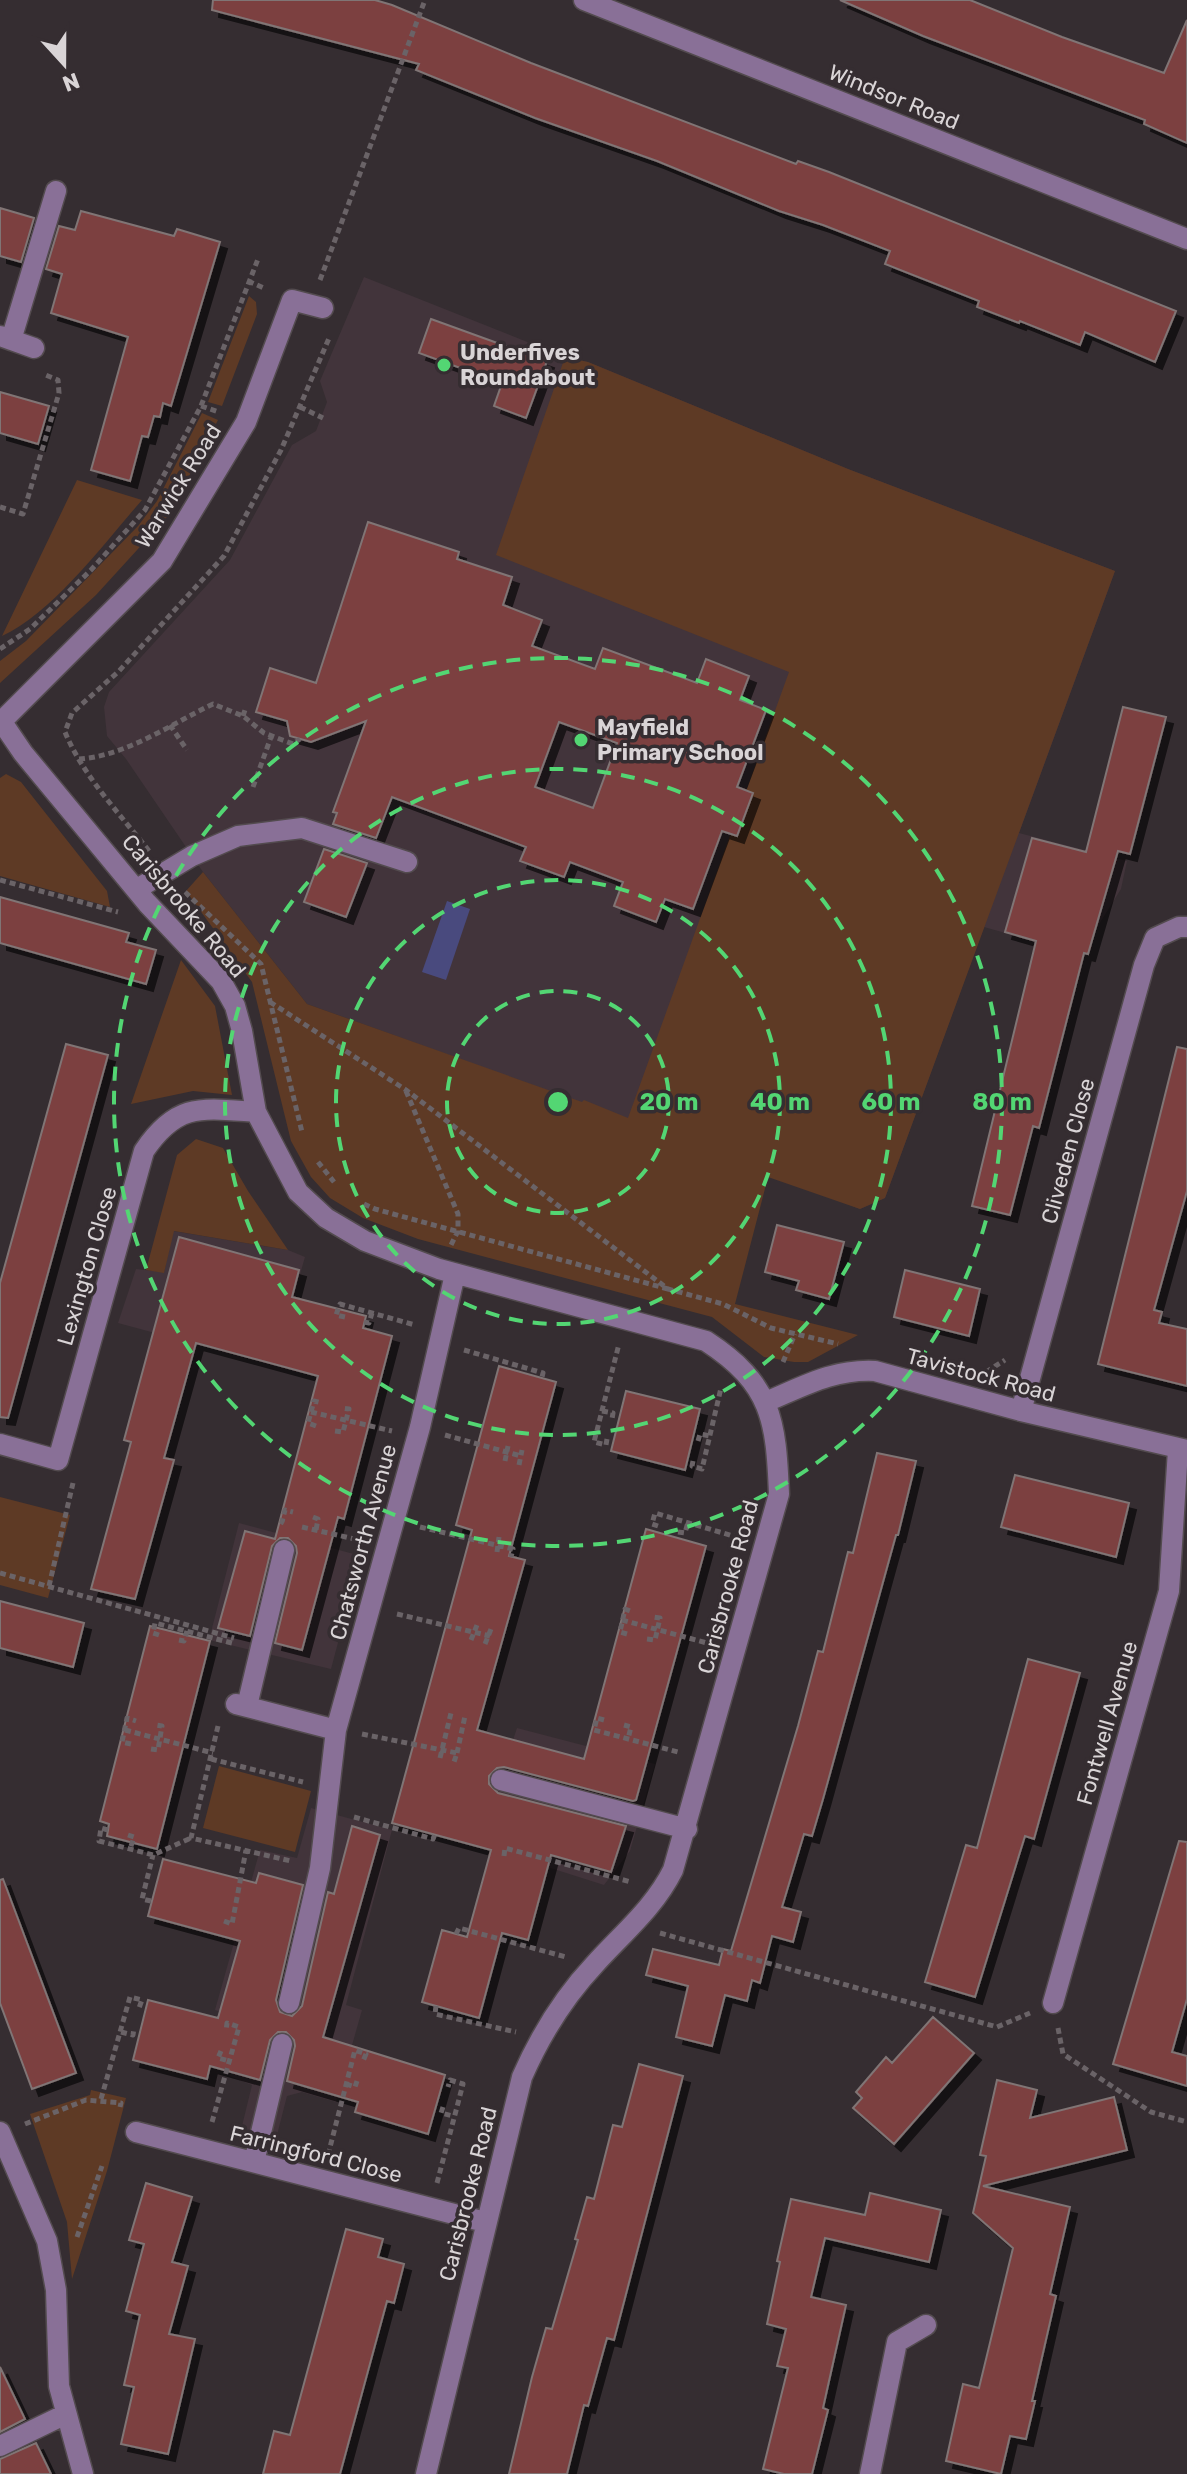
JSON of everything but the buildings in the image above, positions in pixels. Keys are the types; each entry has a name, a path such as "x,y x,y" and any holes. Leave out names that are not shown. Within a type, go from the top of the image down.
{"street":[{"name":"Windsor Road","path":"584,0 1187,239"},
{"path":"34,348 5,338 56,191"},
{"name":"Warwick Road","path":"1,723 162,561 246,422 292,300 315,305"},
{"name":"Carisbrooke Road","path":"1,723 142,896 221,981 235,1006 242,1031 256,1112 298,1192 326,1218 365,1241 447,1272 706,1341 728,1355 749,1375 766,1402 777,1438 779,1494 687,1829 663,1891 593,1965 540,2037 522,2077 426,2474"},
{"path":"142,896 192,856 238,836 302,828 407,862"},
{"name":"Cliveden Close","path":"1021,1411 1144,965 1155,938 1179,927 1187,927"},
{"name":"Lexington Close","path":"58,1460 144,1151 159,1128 182,1114 211,1108 256,1112"},
{"name":"Chatsworth Avenue","path":"289,2003 320,1868 336,1730 442,1338 447,1272"},
{"name":"Tavistock Road","path":"766,1402 831,1374 852,1370 875,1371 1182,1450"},
{"path":"0,1444 58,1460"},
{"name":"Fontwell Avenue","path":"1053,2003 1169,1591 1182,1450"},
{"path":"284,1550 242,1705 336,1730"},
{"path":"501,1780 687,1829"},
{"path":"254,2162 282,2044"},
{"path":"0,2132 47,2241 56,2290 59,2386 83,2474"},
{"name":"Farringford Close","path":"136,2132 485,2222"},
{"path":"870,2474 897,2342 926,2325"},
{"path":"0,2446 66,2414"}],"path":[{"path":"315,305 321,277 425,0"},
{"path":"0,649 30,629 145,510 201,406 258,259"},
{"path":"0,507 23,514 59,393"},
{"path":"300,407 323,418"},
{"path":"0,641 8,643"},
{"path":"79,759 96,758 119,750 213,704 243,716 271,737 293,744 300,739"},
{"path":"243,716 246,707"},
{"path":"170,725 187,750"},
{"path":"253,787 271,737"},
{"path":"0,880 116,912 142,896"},
{"path":"270,1002 406,1090 668,1289 723,1304 771,1328 850,1347"},
{"path":"406,1090 458,1214 458,1231 447,1272"},
{"path":"345,1317 336,1315 340,1304 442,1338 528,1372 543,1373 542,1377"},
{"path":"364,1322 369,1323 372,1313"},
{"path":"607,1439 606,1445 594,1442 625,1319"},
{"path":"693,1461 692,1466 702,1469 728,1355"},
{"path":"978,1377 1012,1355"},
{"path":"316,1426 308,1423 314,1401 322,1403"},
{"path":"335,1431 343,1432 349,1409 342,1408"},
{"path":"602,1411 613,1413 612,1419"},
{"path":"311,1412 507,1449 521,1453 519,1465"},
{"path":"698,1441 700,1434 710,1436"},
{"path":"505,1461 507,1449"},
{"path":"49,1586 75,1484 58,1460"},
{"path":"293,1512 285,1510 282,1522 387,1546"},
{"path":"658,1526 652,1524 655,1513 764,1545"},
{"path":"313,1517 318,1519 316,1530"},
{"path":"393,1520 483,1541 498,1541 513,1549 511,1557"},
{"path":"678,1532 685,1533 688,1522"},
{"path":"483,1541 485,1533"},
{"path":"497,1552 498,1541"},
{"path":"0,1573 238,1639 237,1644 155,1623 153,1633 159,1635"},
{"path":"370,1608 490,1636"},
{"path":"627,1634 620,1632 625,1609 633,1612"},
{"path":"647,1639 655,1640 660,1618 653,1617"},
{"path":"622,1620 735,1650"},
{"path":"471,1640 477,1625"},
{"path":"485,1644 491,1629"},
{"path":"179,1640 184,1641 187,1631"},
{"path":"440,1758 451,1713"},
{"path":"454,1762 465,1716"},
{"path":"131,1744 122,1742 127,1718 136,1721"},
{"path":"604,1720 597,1718 594,1730 706,1759"},
{"path":"191,1838 220,1722"},
{"path":"151,1749 158,1750 161,1738 162,1726 156,1725"},
{"path":"624,1725 631,1727 628,1739"},
{"path":"125,1730 330,1788"},
{"path":"336,1730 457,1753"},
{"path":"325,1817 419,1833 433,1839 435,1834"},
{"path":"108,1830 101,1828 99,1841 153,1855 191,1838 320,1868"},
{"path":"128,1835 134,1837 130,1849"},
{"path":"504,1856 505,1848 663,1891"},
{"path":"224,1921 232,1924 237,1908 246,1850"},
{"path":"519,1860 521,1852"},
{"path":"151,1901 142,1899 153,1855"},
{"path":"146,1884 155,1887"},
{"path":"228,1907 237,1908"},
{"path":"643,1914 662,1935 997,2027 1053,2003 1063,2054 1151,2112 1187,2122"},
{"path":"456,1934 459,1928 471,1935 484,1932 498,1935 593,1965"},
{"path":"101,2099 130,1997 142,2000 139,2008"},
{"path":"436,2006 435,2014 448,2018 540,2037"},
{"path":"448,2018 451,2010"},
{"path":"204,2151 239,2027 227,2023 226,2031"},
{"path":"121,2032 133,2035 134,2028"},
{"path":"321,2180 355,2050 366,2054 363,2061"},
{"path":"221,2051 218,2058 229,2061"},
{"path":"431,2207 463,2084 450,2080 448,2087"},
{"path":"346,2084 355,2087 357,2081"},
{"path":"0,2132 86,2100 101,2099 121,2103 113,2124 136,2132"},
{"path":"443,2107 441,2113 453,2116"},
{"path":"74,2245 102,2166"}],"shaded area":[{"name":"Mayfield Primary School","path":"364,277 565,357 588,362 848,469 1115,571 1019,833 1127,861 1121,889 1096,929 1088,956 984,927 885,1198 860,1209 627,1119 307,1004 203,872 107,736 104,707 109,692 230,560 292,445 316,431 327,402 320,381"},
{"path":"249,296 256,302 257,314 222,406 208,402"},
{"path":"565,357 588,362 848,469 1115,571 885,1198 860,1209 768,1177 735,1304 858,1335 808,1362 764,1357 712,1317 418,1239 363,1218 330,1198 311,1177 291,1141 252,982 186,891 203,872 307,1004 628,1118 789,672 496,555"},
{"path":"202,413 218,420 169,515 96,595 0,683 0,661 26,641 138,526 157,501"},
{"path":"77,480 142,500 59,594 21,625 2,636"},
{"path":"6,774 21,782 107,891 110,907 0,876 0,778"},
{"path":"181,960 215,1006 232,1095 193,1091 131,1104"},
{"path":"196,1139 223,1148 288,1250 174,1231 164,1273 146,1270 177,1155"},
{"path":"173,1231 288,1250 305,1257 274,1365 118,1323 136,1269 164,1272"},
{"path":"0,1497 70,1515 48,1598 0,1585"},
{"path":"239,1523 361,1556 331,1669 209,1640"},
{"path":"517,1728 655,1764 630,1851 604,1885 469,1842 496,1737 513,1740"},
{"path":"219,1766 311,1791 295,1852 203,1828"},
{"path":"311,1808 392,1830 346,2005 362,2010 336,2102 302,2092 287,2096 276,2139 241,2130 252,2085 229,2076 244,2020 215,2010 260,1850 297,1858"},
{"path":"91,2090 126,2098 107,2171 72,2279 67,2222 30,2114 90,2095"}],"water":[{"path":"447,901 470,909 446,980 422,972"}],"place":[{"name":"Underfives Roundabout","path":"444,365"},
{"name":"Mayfield Primary School","path":"581,740"}]}
